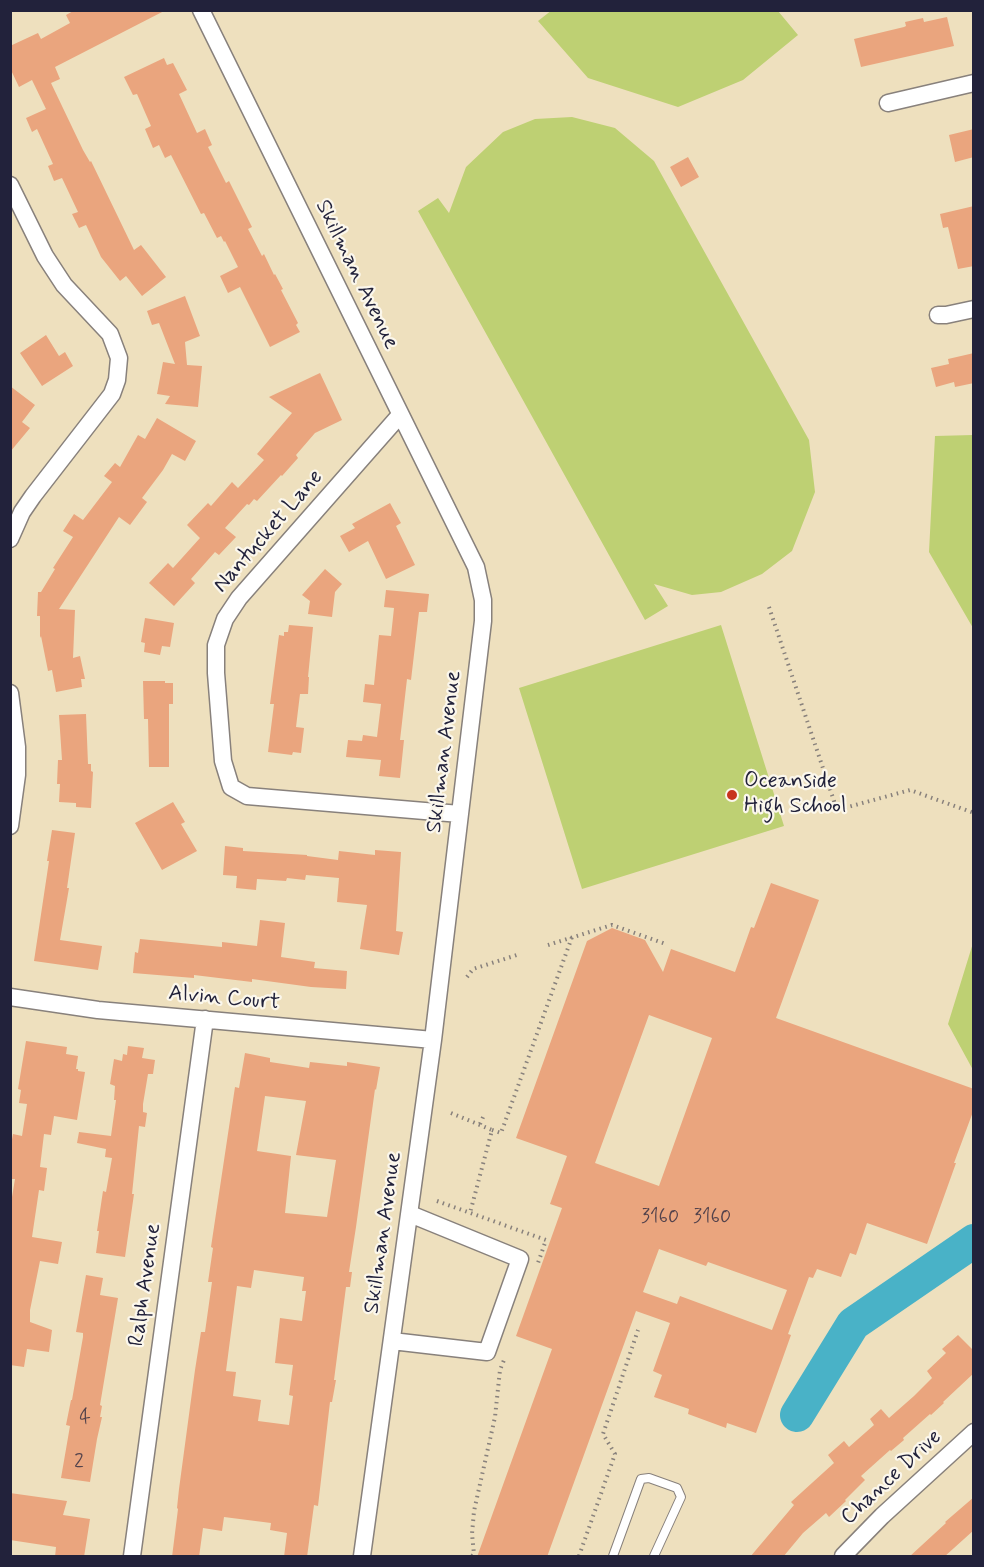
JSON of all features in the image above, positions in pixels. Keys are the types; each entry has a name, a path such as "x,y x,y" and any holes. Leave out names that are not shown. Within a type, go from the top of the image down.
{"street":[{"name":"Skillman Avenue","path":"201,10 476,567 483,600 483,621 433,1040 362,1557"},
{"path":"888,103 974,83"},
{"path":"10,184 45,256 64,285 110,334 119,358 117,380 112,394 33,496 10,539"},
{"path":"938,315 974,309"},
{"name":"Nantucket Lane","path":"400,415 239,598 225,619 216,645 223,761 231,787 247,796 460,814"},
{"path":"10,693 17,747 17,776 10,826"},
{"name":"Alvin Court","path":"10,997 98,1010 433,1040"},
{"name":"Ralph Avenue","path":"132,1557 205,1019"},
{"path":"392,1341 487,1352 520,1259 410,1214"},
{"name":"Chance Drive","path":"843,1557 882,1516 974,1432"}],"lane":[{"path":"613,1557 641,1479 649,1478 677,1488 681,1497 654,1557"}],"path":[{"path":"769,607 837,810 910,790 974,813"},
{"path":"548,945 612,925 666,944"},
{"path":"451,1113 501,1133 572,937"},
{"path":"467,977 473,969 517,955"},
{"path":"480,1124 484,1114"},
{"path":"470,1213 492,1130"},
{"path":"437,1201 546,1240"},
{"path":"579,1557 615,1454 603,1434 638,1330"},
{"path":"472,1557 474,1554 472,1534 474,1511 495,1416 500,1371"}],"green space":[{"path":"552,10 778,11 798,35 743,80 678,107 588,78 538,21"},
{"path":"572,117 615,128 654,161 809,440 815,492 792,551 762,574 721,592 692,595 654,584 668,606 645,620 418,211 438,198 449,213 466,167 503,132 535,119"},
{"path":"974,435 973,628 929,552 935,436"},
{"path":"721,625 784,826 582,889 519,688"},
{"path":"973,943 973,1070 948,1024"}],"building":[{"path":"75,10 166,10 55,67 60,79 51,83 134,250 141,245 166,277 142,296 126,276 120,281 101,257 86,225 79,228 72,214 78,212 62,178 54,181 48,166 53,164 37,129 32,132 26,118 46,109 32,80 19,87 10,68 10,46 38,33 41,39 70,23 66,15"},
{"path":"947,17 954,46 861,67 854,39 904,27 905,22 923,18 924,22"},
{"path":"164,58 167,65 173,63 187,90 179,94 197,133 205,129 212,145 208,147 226,183 229,181 252,227 248,229 283,289 281,290 298,323 296,325 300,332 270,347 240,287 228,293 220,276 238,267 225,241 221,236 217,238 204,213 201,214 171,155 165,158 159,145 153,148 145,129 151,126 137,94 133,95 124,77"},
{"path":"974,129 974,157 955,162 949,135"},
{"path":"688,157 699,177 681,187 670,167"},
{"path":"974,206 974,266 958,269 948,227 943,228 940,214"},
{"path":"185,296 200,336 185,342 187,365 202,366 198,407 165,404 170,396 157,394 163,362 175,364 159,323 152,325 147,311"},
{"path":"46,335 59,356 65,352 73,366 42,386 20,353"},
{"path":"974,353 974,383 955,387 954,382 936,387 931,368 949,364 948,359"},
{"path":"320,373 342,420 315,433 282,476 257,501 254,499 249,505 247,504 225,528 236,537 219,555 215,552 191,579 195,583 174,606 149,583 168,563 173,568 200,538 187,525 208,503 211,506 232,482 238,488 264,460 257,454 292,413 269,397"},
{"path":"10,386 35,405 22,422 30,428 10,452"},
{"path":"157,418 196,441 185,461 172,454 142,498 147,502 130,525 119,517 59,609 75,610 73,658 80,656 85,679 81,679 82,687 56,692 52,670 48,671 41,636 40,638 40,616 37,616 38,592 41,592 73,537 63,531 74,514 83,520 112,482 104,476 115,463 120,467 138,435 145,439"},
{"path":"390,503 401,523 396,526 415,565 386,579 368,541 349,552 340,536 355,528 352,524"},
{"path":"325,569 342,584 335,592 332,617 308,614 310,601 302,595"},
{"path":"386,590 429,594 427,612 419,612 411,680 407,679 400,740 404,740 400,778 379,776 381,760 346,757 348,740 362,741 363,735 377,737 381,704 363,702 365,684 374,685 379,635 391,636 394,608 384,607"},
{"path":"145,618 174,623 170,647 162,646 160,655 144,652 145,643 141,642"},
{"path":"289,625 313,627 308,694 300,694 296,727 304,728 301,753 293,752 292,755 268,752 274,704 270,704 279,635 284,636 284,632 288,632"},
{"path":"143,681 173,683 173,704 169,704 169,767 149,767 148,719 144,719"},
{"path":"86,714 88,764 91,764 93,772 91,808 76,807 76,803 59,802 60,784 57,784 58,760 62,760 59,715"},
{"path":"173,802 185,822 181,824 197,851 162,870 135,823"},
{"path":"52,830 75,833 60,940 102,946 98,970 34,961"},
{"path":"225,846 243,848 243,851 307,855 338,860 339,851 375,855 375,850 401,852 396,931 403,932 399,955 360,949 367,905 337,902 339,878 306,875 305,880 257,879 256,890 236,888 237,876 223,875"},
{"path":"771,883 819,900 776,1018 974,1089 974,1109 927,1244 867,1223 856,1255 850,1253 841,1277 817,1269 813,1278 809,1277 756,1433 727,1423 726,1428 688,1414 689,1409 654,1397 662,1375 653,1371 670,1323 636,1311 547,1557 477,1557 552,1349 516,1336 562,1208 550,1204 567,1156 516,1138 587,941 612,928 645,940 663,972 671,949 735,972 751,927 754,928","holes":["649,1015 712,1038 659,1186 595,1163","659,1249 706,1266 708,1262 787,1290 772,1330 680,1296 677,1304 643,1292"]},
{"path":"260,920 285,923 281,957 315,962 314,968 347,971 346,989 252,979 252,982 194,975 194,978 133,973 135,952 138,953 140,939 222,947 222,942 257,946"},
{"path":"26,1041 67,1047 66,1054 78,1056 76,1069 85,1072 77,1120 54,1116 51,1135 44,1134 40,1167 47,1168 44,1191 39,1190 32,1237 62,1242 58,1264 40,1261 30,1310 30,1322 52,1330 49,1352 27,1349 24,1367 10,1365 10,1209 15,1179 10,1179 10,1150 13,1134 22,1136 27,1104 19,1103 21,1090 18,1089"},
{"path":"128,1046 144,1048 142,1058 155,1060 153,1074 148,1074 143,1104 143,1112 147,1113 145,1127 139,1126 132,1194 134,1194 125,1257 96,1253 103,1191 106,1192 112,1158 105,1157 106,1149 77,1143 79,1132 111,1136 116,1100 114,1100 115,1086 110,1084 114,1059 122,1061 123,1054 127,1055"},
{"path":"245,1053 270,1058 270,1062 309,1068 310,1062 347,1066 347,1062 380,1067 349,1272 352,1272 350,1287 346,1287 334,1380 336,1380 332,1402 330,1402 318,1506 314,1505 307,1557 284,1557 287,1533 270,1530 271,1523 224,1517 222,1531 203,1528 199,1557 172,1557 195,1370 201,1332 205,1332 212,1282 208,1282 213,1248 211,1247 235,1087 239,1088","holes":["265,1096 306,1101 296,1155 336,1160 327,1217 285,1213 291,1156 257,1151","254,1270 304,1277 302,1291 306,1291 302,1321 280,1318 275,1363 293,1365 289,1395 293,1396 289,1425 258,1421 261,1400 233,1396 236,1372 226,1371 237,1286 251,1288"]},
{"path":"86,1275 103,1278 100,1295 118,1298 100,1405 102,1406 100,1417 102,1417 90,1482 61,1478 70,1426 66,1425 83,1337 83,1333 76,1332"},
{"path":"958,1335 974,1351 974,1373 931,1415 903,1438 904,1440 861,1476 865,1480 846,1501 829,1517 826,1513 803,1533 783,1557 750,1557 794,1505 791,1502 834,1463 828,1455 844,1441 849,1447 874,1425 870,1419 881,1409 889,1418 914,1396 932,1378 927,1371 946,1353 942,1349"},
{"path":"10,1493 67,1501 63,1515 90,1519 84,1557 55,1557 56,1547 10,1540"},
{"path":"974,1497 974,1530 944,1557 909,1557 945,1522"}],"waterway":[{"path":"797,1415 853,1324 974,1241"}],"place":[{"name":"Oceanside High School","path":"732,795"}]}
